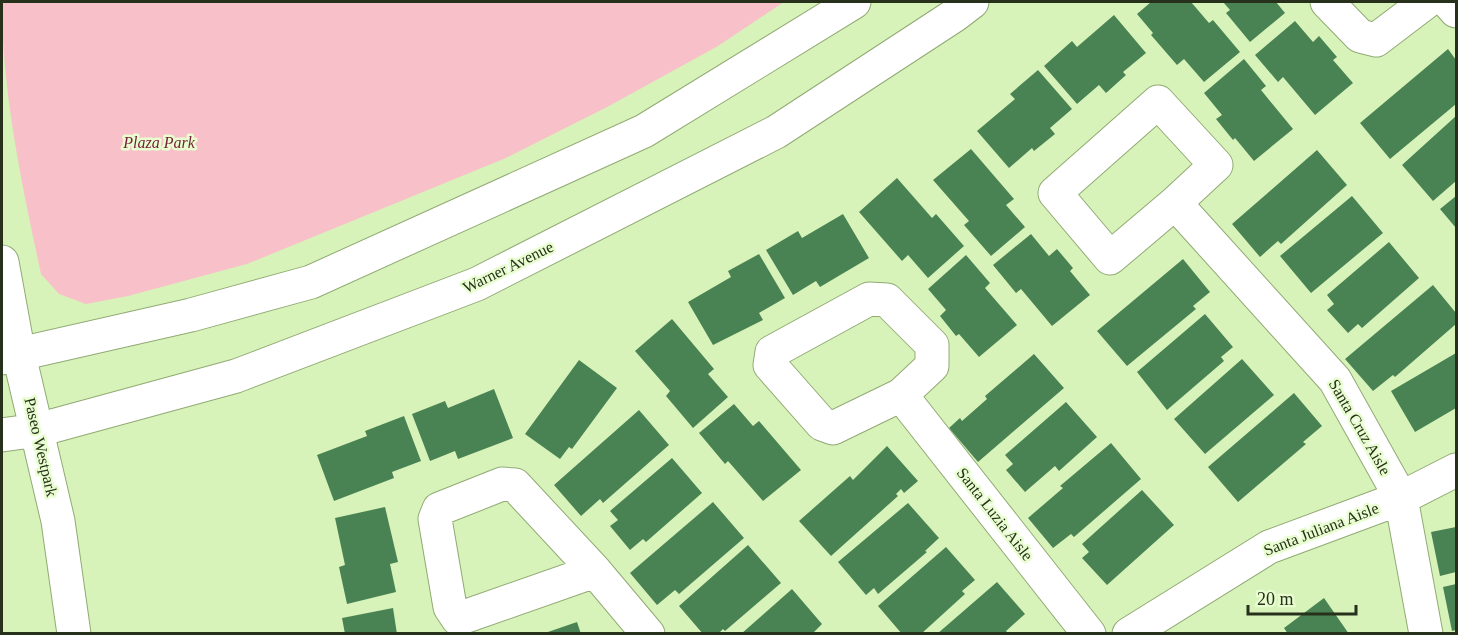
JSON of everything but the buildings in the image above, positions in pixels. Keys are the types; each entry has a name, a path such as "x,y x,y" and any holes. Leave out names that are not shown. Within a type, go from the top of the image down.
{"street":[{"path":"10,357 191,315 311,282 644,131 854,2"},
{"name":"Warner Avenue","path":"2,435 38,430 236,376 477,284 776,132 972,2"},
{"path":"1328,2 1360,36 1376,40 1426,2"},
{"path":"1448,2 1456,11"},
{"path":"1158,102 1216,165 1175,202 1110,258 1055,193 1158,102"},
{"name":"Santa Cruz Aisle","path":"1175,202 1335,380 1401,498 1426,633"},
{"name":"Paseo Westpark","path":"2,262 10,357 38,430 58,521 74,633"},
{"path":"869,298 887,300 932,345 932,366 901,394 833,429 822,424 770,365 771,352 869,298"},
{"name":"Santa Luzia Aisle","path":"901,394 1089,633"},
{"name":"Santa Juliana Aisle","path":"1129,633 1269,547 1401,498 1456,470"},
{"path":"595,571 458,619 450,607 435,519 439,509 502,484 514,485 595,571 648,633"}],"green space":[{"name":"Plaza Park","path":"2,2 784,2 718,46 609,106 506,158 247,264 128,296 86,304 59,294 41,274 20,173 9,105"}]}
